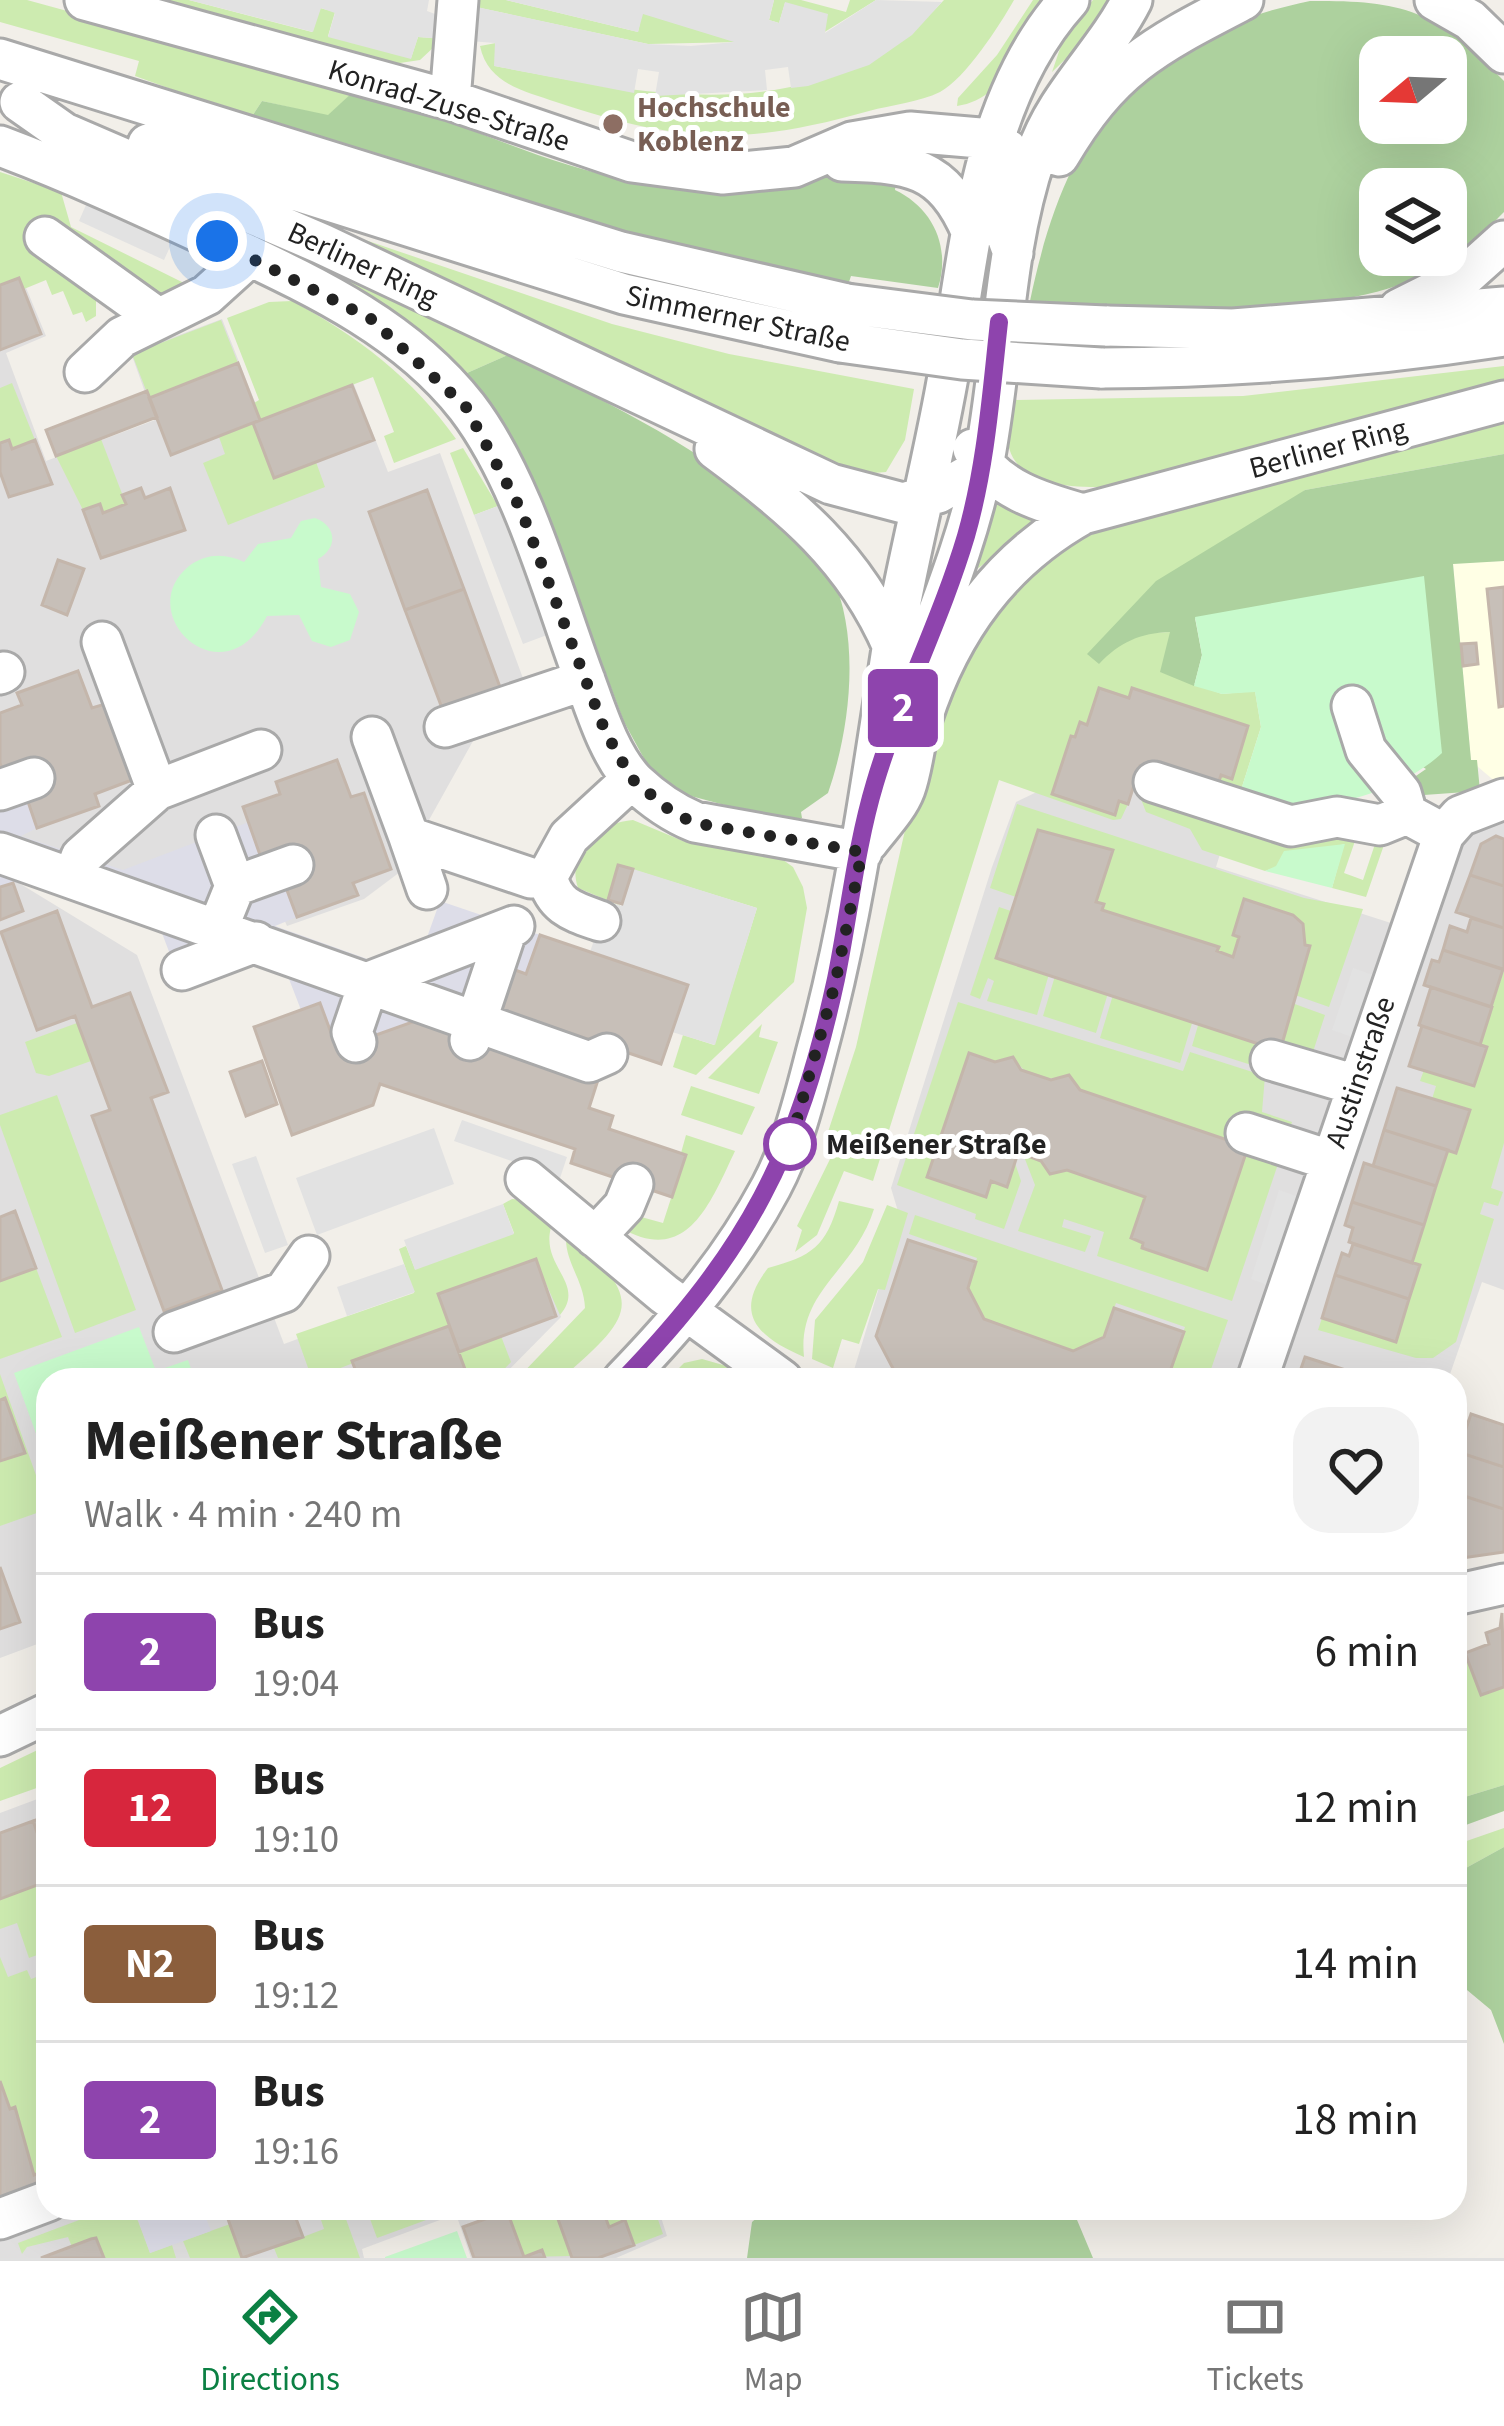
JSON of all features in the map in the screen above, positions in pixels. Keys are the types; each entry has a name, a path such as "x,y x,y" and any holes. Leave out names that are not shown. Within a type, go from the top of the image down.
{"street":[{"name":"Konrad-Zuse-Straße","path":"85,0 450,100 632,162 722,174 817,161 903,163 925,172 957,203 971,238"},
{"path":"450,100 458,0"},
{"name":"Berliner Ring","path":"634,1368 688,1312 745,1233 794,1135 835,984 862,852 893,647 971,238 995,141 1027,59 1069,0"},
{"name":"Berliner Ring","path":"874,785 965,538 983,466 1002,302 1047,128 1132,0"},
{"name":"Berliner Ring","path":"1013,253 1038,193 1099,95 1150,48 1243,0"},
{"path":"1435,0 1470,20 1504,53"},
{"name":"Simmerner Straße","path":"0,59 962,359 1101,368 1239,367 1366,357 1504,336"},
{"name":"Berliner Ring","path":"10,99 64,133 322,244 831,484 903,503 921,500"},
{"name":"Simmerner Straße","path":"10,99 624,294 843,323 972,320 1233,329 1364,323 1504,307"},
{"name":"Konrad-Zuse-Straße","path":"817,161 852,142 910,132 995,141"},
{"path":"995,141 1007,149 997,209 1013,253"},
{"path":"0,146 71,172 371,319 466,407 521,510 605,731 632,779 673,813 695,823 862,852"},
{"path":"45,237 158,318"},
{"name":"Berliner Ring","path":"971,238 983,266 959,420 983,466"},
{"path":"1364,323 1466,276 1504,241"},
{"path":"85,372 122,337 207,295 250,256"},
{"name":"Berliner Ring","path":"643,397 783,499 827,539 876,607 893,647"},
{"name":"Berliner Ring","path":"862,852 904,792 922,716 957,633 1018,557 1083,514 1504,400"},
{"path":"921,500 983,466 1037,500 1083,514"},
{"path":"102,642 157,790"},
{"path":"445,727 585,680"},
{"path":"1352,706 1366,750 1401,793 1407,814 1444,834 1460,816 1504,800"},
{"path":"372,736 427,889"},
{"path":"0,880 64,867 157,790 261,750"},
{"path":"600,921 567,909 552,896 547,877 568,838 632,779"},
{"path":"1154,782 1291,826 1337,817 1380,825 1407,814"},
{"name":"Austinstraße","path":"1261,1368 1444,834"},
{"path":"216,835 235,886 218,928"},
{"path":"409,837 531,878 547,877"},
{"path":"0,854 64,867 159,908 370,982 429,1015 535,1045 511,928 370,982"},
{"path":"235,886 293,865"},
{"path":"159,908 183,973 256,942"},
{"path":"361,1034 370,982"},
{"path":"1270,1060 1355,1085"},
{"path":"1246,1133 1329,1160"},
{"path":"526,1179 688,1312 765,1368"},
{"path":"595,1237 624,1206 633,1184"},
{"path":"174,1332 284,1292 309,1256"},
{"path":"1467,1592 1504,1584"},
{"path":"0,1736 36,1719"},
{"path":"0,2218 36,2205"}],"shaded area":[{"path":"189,0 429,0 427,11 435,14 472,6 648,44 691,46 734,42 643,14 638,32 506,0 774,0 769,20 779,23 785,2 828,14 825,33 876,0 942,2 912,35 869,65 808,86 791,88 788,67 765,70 767,90 655,96 659,72 638,69 634,93 494,66 495,43 418,37 411,59 328,37 335,13 321,8 313,32"},
{"path":"89,198 174,238 164,260 79,221"},
{"path":"5,237 46,336 6,353 46,461 155,420 131,353 222,319 261,417 353,382 388,472 440,453 524,681 502,689 400,872 364,899 287,926 245,832 126,874 15,837 0,780 0,239"},
{"path":"498,506 547,635 523,644 474,515"},
{"path":"1504,561 1504,789 1471,761 1453,563"},
{"path":"1083,677 1259,727 1216,867 1419,932 1445,845 1504,815 1504,1290 1482,1282 1452,1368 855,1368 900,1218 891,1188 992,867 1016,802 1043,789"},
{"path":"0,763 6,780 23,788 37,828 21,836 123,870 249,822 282,877 297,917 275,926 370,960 398,950 420,957 440,901 540,935 526,974 505,966 491,1006 610,1047 597,1083 415,1021 337,1049 321,1004 301,1010 284,966 249,952 179,978 157,920 28,877 0,887"},
{"path":"633,869 757,908 715,1045 672,1032 687,985 590,952 607,902 621,906"},
{"path":"14,880 137,955 284,1344 537,1251 561,1317 511,1368 36,1368 36,1644 0,1658 0,885"},
{"path":"1353,968 1376,976 1355,1038 1332,1030"},
{"path":"462,1120 567,1157 560,1178 454,1141"},
{"path":"434,1128 454,1184 317,1235 296,1178"},
{"path":"256,1156 288,1245 265,1253 232,1164"},
{"path":"1279,1190 1302,1198 1273,1287 1251,1279"},
{"path":"503,1204 514,1234 415,1270 404,1240"},
{"path":"404,1264 415,1292 347,1316 337,1287"},
{"path":"36,1800 36,2220 440,2220 362,2249 364,2258 0,2258 0,1813"},
{"path":"138,2220 207,2220 211,2231 150,2253"},
{"path":"458,2220 662,2220 667,2236 616,2258 471,2258"}],"green space":[{"path":"0,0 27,0 355,90 328,116 262,101 251,118 135,76 139,61 0,22"},
{"path":"151,0 189,0 312,32 320,8 335,12 328,36 411,58 418,37 434,38 435,46 420,60 393,64"},
{"path":"472,0 506,0 638,32 642,13 738,42 648,44 471,6"},
{"path":"774,0 801,0 846,12 850,0 876,0 823,33 785,3 779,23 769,20"},
{"path":"944,0 1014,0 981,50 940,92 825,122 748,134 712,135 639,126 556,102 499,78 480,46 496,43 495,66 614,87 733,94 790,87 844,71 896,42"},
{"path":"1033,0 1051,0 1014,65 989,92 957,106 958,98 997,55"},
{"path":"1093,0 1114,0 1102,24 1052,72 1067,28"},
{"path":"1310,1 1396,7 1439,25 1455,36 1359,36 1359,144 1467,144 1467,46 1504,81 1504,212 1467,250 1467,168 1359,168 1359,276 1421,276 1354,297 1245,309 1030,301 1064,187 1088,140 1117,100 1154,67 1197,39 1249,17"},
{"path":"355,90 559,162 629,180 696,184 831,175 897,176 895,190 920,207 936,230 942,258 938,288 851,276 848,285 625,236 251,118 262,101 328,115"},
{"path":"0,124 81,151 510,354 458,377 358,288 202,215 0,134"},
{"path":"0,172 61,192 71,227 190,286 167,296 156,292 52,222 38,256 96,297 96,316 86,322 82,312 73,315 63,291 52,295 46,280 24,289 19,278 0,285"},
{"path":"330,228 612,324 729,354 914,389 905,440 886,472 861,474 807,458"},
{"path":"292,301 382,360 422,397 456,439 394,463 384,436 394,432 373,377 260,420 254,403 259,400 227,318 269,302"},
{"path":"221,320 238,363 149,398 132,354"},
{"path":"510,354 627,413 702,458 771,511 829,572 847,628 847,713 828,793 801,812 802,818 785,821 687,795 664,783 647,764 624,722 544,511 458,377"},
{"path":"1504,366 1504,383 1105,487 1041,480 1015,461 1008,446 1010,400 1243,396"},
{"path":"12,383 35,440 12,449 9,440 0,443 0,388"},
{"path":"1504,417 1504,454 1305,490 1115,646 1145,633 1171,632 1161,672 1222,694 1255,691 1261,727 1241,790 1216,791 1221,775 1232,778 1248,726 1133,688 1129,698 1099,688 1087,725 1080,723 1075,737 1070,736 1052,794 1114,815 1119,801 1128,804 1121,819 999,780 873,1181 844,1171 817,1235 795,1252 802,1230 797,1226 835,1149 824,1144 856,1047 927,733 947,676 1040,557 1130,518"},
{"path":"253,423 274,478 316,462 325,487 228,525 203,463 225,454 219,437"},
{"path":"101,439 126,504 103,513 100,504 83,510 56,456"},
{"path":"463,448 498,506 474,515 450,453"},
{"path":"1504,454 1504,561 1453,564 1471,760 1477,760 1480,791 1424,795 1413,778 1426,769 1195,618 1202,655 1194,686 1160,672 1170,632 1131,640 1099,664 1087,654 1156,581 1305,490"},
{"path":"992,499 1043,521 977,569"},
{"path":"315,518 328,526 332,537 329,549 318,559 321,587 350,594 359,612 350,640 331,647 312,641 299,615 267,616 248,640 228,651 207,650 189,641 176,625 170,606 174,585 189,566 216,556 244,562 258,544 291,538 301,521"},
{"path":"1424,576 1442,753 1390,786 1347,800 1286,805 1241,790 1261,727 1255,692 1222,694 1194,686 1202,655 1195,617"},
{"path":"1139,794 1290,837 1369,834 1365,844 1355,841 1344,873 1363,880 1377,838 1386,839 1366,897 1332,888 1344,844 1265,871 1202,850 1190,829 1146,812"},
{"path":"1017,804 1304,898 1363,909 1329,1007 1295,995 1310,947 1305,945 1304,925 1239,937 1233,957 1102,910 1104,904 1096,902 1112,850 1038,830 1016,897 990,888"},
{"path":"633,820 683,841 779,857 793,867 803,887 807,908 794,982 696,1075 673,1067 683,1035 714,1045 757,908 618,865 608,899 621,906 578,888 576,863 588,842 608,827"},
{"path":"1345,844 1332,888 1265,871 1276,866 1284,851"},
{"path":"999,907 1011,911 997,957 1049,974 1037,1015 987,1001 994,981 988,978 980,999 970,995"},
{"path":"1504,970 1504,1143 1491,1188 1503,1192 1498,1206 1484,1202 1480,1214 1494,1219 1456,1342 1433,1358 1416,1358 1318,1330 1322,1318 1396,1341 1420,1266 1412,1263 1448,1150 1457,1152 1469,1111 1432,1099 1436,1086 1420,1081 1424,1070 1474,1086 1487,1047 1480,1045"},
{"path":"1055,976 1108,993 1096,1033 1043,1016"},
{"path":"1113,995 1193,1020 1180,1063 1100,1038"},
{"path":"958,1002 1183,1071 1190,1052 1265,1076 1262,1112 1292,1122 1288,1134 1242,1145 1080,1090 1069,1075 1037,1076 1013,1057 995,1062 969,1053 927,1177 985,1197 991,1181 1007,1186 1015,1163 1021,1181 1004,1229 975,1219 976,1214 897,1185"},
{"path":"1292,1003 1325,1015 1310,1061 1280,1051"},
{"path":"1199,1022 1274,1050 1267,1070 1192,1046"},
{"path":"77,1023 91,1061 49,1076 36,1073 25,1042"},
{"path":"762,1024 759,1037 778,1042 759,1094 708,1078"},
{"path":"691,1086 755,1107 742,1135 681,1115"},
{"path":"57,1095 136,1310 75,1333 0,1125 0,1115"},
{"path":"686,1135 735,1151 705,1209 679,1234 663,1239 644,1238 621,1228 634,1215 663,1223 685,1155 681,1153"},
{"path":"1248,1147 1280,1158 1232,1301 1097,1256 1104,1232 1064,1219 1062,1227 1091,1236 1085,1252 1018,1231 1035,1185 1023,1154 1041,1161 1050,1174 1067,1170 1145,1197 1132,1238 1143,1243 1142,1248"},
{"path":"526,1200 555,1217 550,1247 568,1292 560,1315 535,1259 439,1294 449,1326 340,1368 308,1368 296,1334 414,1293 399,1249 406,1246 415,1269 514,1233 503,1204"},
{"path":"839,1201 874,1209 854,1249 809,1314 804,1357 763,1332 751,1311 752,1298 768,1268 815,1247 829,1229"},
{"path":"887,1205 908,1213 885,1290 878,1289 859,1344 842,1339 833,1368 812,1359 815,1320 863,1262"},
{"path":"915,1215 1228,1320 1211,1368 1171,1368 1185,1327 1116,1303 1104,1337 1073,1351 984,1319 968,1288 977,1258 909,1234"},
{"path":"567,1229 609,1274 622,1306 605,1338 573,1368 528,1368 585,1308"},
{"path":"36,1268 62,1337 0,1359 0,1281"},
{"path":"139,1327 155,1368 36,1368 36,1434 14,1373"},
{"path":"501,1336 511,1362 505,1368 465,1368 459,1352"},
{"path":"702,1359 734,1368 679,1368"},
{"path":"188,1360 191,1368 165,1368"},
{"path":"0,1374 36,1475 36,1513 0,1526 0,1461 24,1452 5,1399 0,1400"},
{"path":"1467,1657 1481,1694 1504,1687 1504,1785 1467,1796"},
{"path":"36,1751 36,1788 0,1801 0,1768"},
{"path":"1504,1785 1504,1811 1467,1825 1467,1796"},
{"path":"1504,1828 1504,1847 1467,1867 1467,1841"},
{"path":"1504,1847 1504,2044 1491,2010 1467,1990 1467,1867"},
{"path":"36,1886 36,1955 29,1958 17,1923 0,1929 0,1899"},
{"path":"0,1957 8,1977 27,1970 31,1979 36,1977 36,2174 15,2108 10,2109 0,2081"},
{"path":"79,2220 138,2220 150,2253 172,2245 176,2258 104,2258 96,2238 72,2247 68,2237 27,2247 22,2254 18,2243"},
{"path":"321,2220 346,2220 360,2258 278,2258 274,2248 324,2229"},
{"path":"370,2220 426,2220 377,2238"},
{"path":"510,2220 558,2220 571,2256 524,2257"},
{"path":"606,2220 658,2220 663,2234 634,2245 625,2221 609,2227"},
{"path":"1077,2220 1093,2258 747,2258 752,2222"},
{"path":"230,2224 242,2258 190,2258 183,2241"},
{"path":"457,2231 467,2258 385,2258 385,2257"}],"building":[{"path":"19,278 41,334 0,350 0,285"},
{"path":"238,363 260,420 171,455 149,398"},
{"path":"352,385 374,440 274,478 253,423"},
{"path":"147,391 157,417 56,456 46,430"},
{"path":"9,440 12,449 35,440 52,484 9,497 0,472 0,443"},
{"path":"141,488 145,498 170,488 185,530 101,558 83,510 100,504 103,513 126,504 122,495"},
{"path":"427,490 464,589 405,610 369,512"},
{"path":"58,560 84,569 67,615 42,605"},
{"path":"1504,587 1504,706 1499,707 1487,589"},
{"path":"464,589 500,687 442,708 405,610"},
{"path":"1476,643 1478,664 1463,666 1461,644"},
{"path":"78,671 92,708 105,704 132,780 95,794 99,806 37,828 23,787 6,780 0,763 0,713 22,705 17,693"},
{"path":"1099,688 1129,698 1132,688 1248,726 1232,779 1221,775 1216,791 1140,766 1128,804 1119,801 1115,815 1052,794 1071,736 1075,737 1080,722 1087,725"},
{"path":"337,760 351,797 364,793 391,869 353,883 358,895 297,917 282,877 265,869 243,807 280,794 276,782"},
{"path":"1038,830 1113,850 1096,902 1104,904 1102,910 1219,947 1217,951 1233,957 1239,937 1233,935 1244,899 1293,915 1303,924 1305,945 1310,946 1280,1051 996,958"},
{"path":"1496,836 1504,839 1504,886 1470,875 1481,844"},
{"path":"618,865 633,869 622,904 608,900"},
{"path":"1470,875 1504,886 1504,928 1456,912"},
{"path":"13,883 23,911 0,920 0,887"},
{"path":"57,911 92,1007 130,993 168,1092 151,1098 222,1290 164,1311 92,1116 110,1110 75,1016 37,1030 1,932"},
{"path":"1471,918 1504,928 1504,970 1443,950 1450,926 1467,932"},
{"path":"540,935 688,985 661,1064 490,1006 504,966 526,974"},
{"path":"1443,950 1503,969 1491,1007 1424,985 1432,960 1439,962"},
{"path":"1431,987 1492,1007 1480,1045 1419,1025"},
{"path":"320,1003 337,1049 415,1021 597,1083 589,1108 613,1116 609,1129 686,1155 672,1197 571,1163 575,1149 380,1084 373,1105 292,1135 254,1027"},
{"path":"1422,1026 1487,1047 1474,1086 1409,1066"},
{"path":"969,1053 995,1062 1013,1057 1021,1070 1051,1080 1069,1075 1080,1090 1248,1147 1207,1270 1142,1248 1143,1243 1131,1238 1145,1197 1067,1170 1050,1174 1041,1161 1023,1154 1018,1153 1007,1187 991,1181 986,1197 927,1177"},
{"path":"262,1061 277,1104 246,1116 230,1072"},
{"path":"1397,1088 1470,1110 1456,1153 1384,1130"},
{"path":"1384,1130 1448,1150 1436,1186 1373,1166"},
{"path":"1364,1163 1436,1186 1424,1225 1352,1202"},
{"path":"1352,1202 1424,1225 1412,1263 1349,1242 1353,1228 1345,1225"},
{"path":"15,1211 36,1268 0,1281 0,1217"},
{"path":"908,1240 976,1262 968,1288 984,1319 1073,1351 1104,1337 1114,1308 1184,1332 1171,1368 893,1368 876,1336"},
{"path":"1353,1244 1420,1265 1409,1299 1335,1275 1342,1253 1349,1256"},
{"path":"536,1259 556,1316 459,1352 438,1294"},
{"path":"1335,1275 1409,1299 1396,1342 1322,1318"},
{"path":"449,1326 465,1368 355,1368 352,1361"},
{"path":"1305,1357 1339,1368 1301,1368"},
{"path":"5,1398 25,1453 0,1461 0,1400"},
{"path":"1471,1414 1504,1425 1504,1467 1467,1455"},
{"path":"1467,1455 1504,1467 1504,1509 1467,1497"},
{"path":"1467,1497 1504,1509 1504,1552 1467,1557"},
{"path":"0,1567 20,1622 0,1629"},
{"path":"1502,1613 1504,1687 1481,1695 1467,1652 1489,1644 1486,1633 1500,1628"},
{"path":"33,1821 36,1829 36,1886 0,1899 0,1833"},
{"path":"0,2081 10,2109 15,2107 36,2174 36,2194 0,2208"},
{"path":"228,2220 297,2220 303,2237 242,2258"},
{"path":"482,2220 510,2220 524,2257 542,2250 545,2258 474,2258 463,2227"},
{"path":"558,2220 606,2220 609,2227 625,2220 634,2245 598,2258 572,2258"},
{"path":"96,2238 104,2258 41,2258 91,2239"}],"bus line":[{"name":"2","path":"634,1368 688,1312 745,1233 794,1135 835,984 874,785 965,538 983,466 999,322"}],"place":[{"name":"Hochschule Koblenz","path":"613,124"},
{"name":"Meißener Straße","path":"790,1144"}],"route":[{"path":"217,241 338,298 371,319 466,407 521,510 605,731 632,779 673,813 695,823 862,852 835,984 790,1144"}]}
